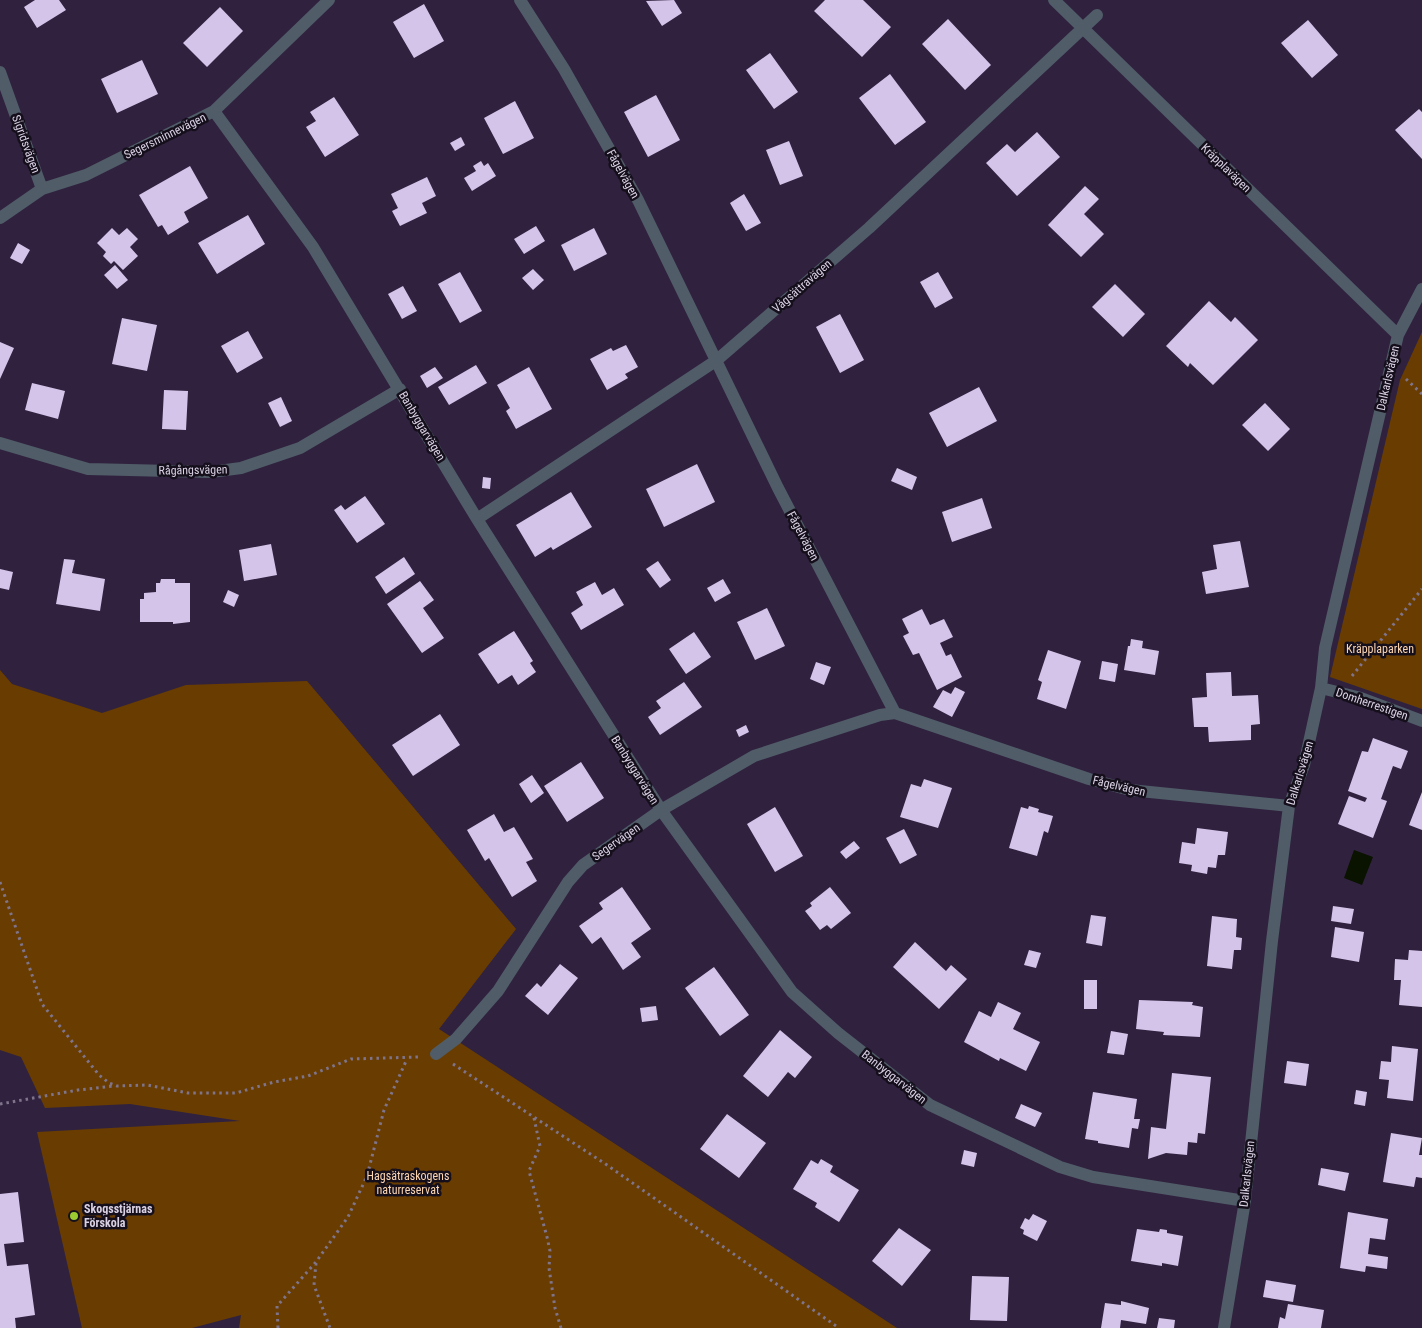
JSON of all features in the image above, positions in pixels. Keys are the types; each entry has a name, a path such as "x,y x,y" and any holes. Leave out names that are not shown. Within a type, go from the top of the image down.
{"street":[{"name":"Segersminnevägen","path":"0,218 42,188 86,175 214,111 330,0"},
{"name":"Fågelvägen","path":"520,0 564,69 638,200 778,488 895,713 1089,779 1130,790 1289,806"},
{"name":"Kräpplavägen","path":"1054,0 1398,335"},
{"name":"Vågsättravägen","path":"477,519 716,360 869,228 1097,15"},
{"name":"Sigridsvägen","path":"0,72 42,188"},
{"name":"Banbyggarvägen","path":"214,111 313,247 477,519 661,810 792,992 838,1033 930,1105 1060,1167 1081,1174 1245,1201"},
{"name":"Dalkarlsvägen","path":"1224,1328 1245,1201 1272,941 1289,806 1304,765 1322,688 1325,648 1398,335 1422,289"},
{"name":"Rågångsvägen","path":"0,443 88,469 219,471 241,468 300,448 400,389"},
{"name":"Domherrestigen","path":"1322,688 1340,692 1422,721"},
{"name":"Segervägen","path":"436,1054 456,1039 498,991 568,882 583,865 661,810 754,756 880,716 895,713"}],"path":[{"path":"1340,692 1364,659 1422,589"},
{"path":"0,882 42,1004 99,1075 109,1084 117,1086"},
{"path":"0,1104 78,1090 117,1086 147,1085 188,1094 236,1093 274,1082 308,1076 351,1059 407,1059 436,1054 606,1165 839,1328"},
{"path":"278,1328 277,1306 316,1262 348,1217 367,1176 384,1110 407,1059"},
{"path":"534,1118 540,1146 529,1172 550,1251 549,1268 554,1308 561,1328"},
{"path":"316,1262 314,1284 330,1328"}],"green space":[{"name":"Kräpplaparken","path":"1422,332 1422,709 1330,677 1400,380"},
{"name":"Hagsätraskogens naturreservat","path":"0,670 12,684 102,713 186,685 307,681 516,929 439,1029 897,1328 239,1328 241,1315 192,1328 82,1328 37,1132 240,1121 130,1104 45,1108 21,1057 0,1050"}],"shaded area":[{"path":"1354,850 1373,857 1362,885 1344,878"}],"building":[{"path":"35,0 59,0 66,10 37,28 24,7"},
{"path":"674,0 682,13 662,26 646,1"},
{"path":"825,0 863,0 891,27 862,57 814,11"},
{"path":"424,4 444,41 414,58 393,22"},
{"path":"220,7 243,31 207,67 183,43"},
{"path":"948,19 991,65 965,90 922,44"},
{"path":"1308,20 1338,55 1312,78 1281,43"},
{"path":"770,53 798,92 774,109 746,70"},
{"path":"142,60 158,94 117,113 101,79"},
{"path":"890,74 926,122 895,145 859,98"},
{"path":"656,95 680,140 648,157 624,112"},
{"path":"334,97 359,135 325,157 306,127 316,121 310,112"},
{"path":"515,101 534,138 503,154 484,118"},
{"path":"1419,109 1422,112 1422,159 1395,130"},
{"path":"1037,132 1060,157 1017,196 986,163 1007,144 1015,152"},
{"path":"461,137 465,145 455,151 450,143"},
{"path":"789,141 803,176 780,185 766,150"},
{"path":"481,161 484,166 488,163 496,176 472,191 464,178 476,171 473,166"},
{"path":"190,166 208,198 184,212 189,222 168,235 162,225 158,227 139,195"},
{"path":"427,177 436,196 422,203 427,213 400,226 392,211 398,208 391,194"},
{"path":"1085,186 1099,199 1084,214 1104,234 1081,257 1048,225"},
{"path":"744,194 761,223 746,231 730,203"},
{"path":"248,215 265,244 217,274 198,243"},
{"path":"536,226 545,241 524,254 514,239"},
{"path":"112,228 119,235 127,228 138,239 130,247 138,256 123,270 114,261 111,264 103,256 106,252 97,243"},
{"path":"594,228 607,254 574,271 561,245"},
{"path":"18,243 30,250 22,264 10,258"},
{"path":"115,265 128,280 117,289 104,275"},
{"path":"533,269 544,280 533,290 522,278"},
{"path":"460,272 482,311 460,323 438,284"},
{"path":"938,272 953,298 935,308 920,282"},
{"path":"1115,284 1145,314 1123,337 1092,307"},
{"path":"403,286 417,311 402,319 388,294"},
{"path":"1209,301 1231,322 1235,317 1258,340 1213,385 1190,363 1188,367 1166,346"},
{"path":"840,314 864,360 840,373 816,327"},
{"path":"122,318 157,325 147,371 112,364"},
{"path":"248,331 263,358 237,373 221,346"},
{"path":"0,342 14,348 0,379"},
{"path":"626,345 638,367 625,374 628,378 607,390 590,359 611,348 613,351"},
{"path":"476,365 487,383 449,405 438,387"},
{"path":"435,367 443,378 427,388 420,376"},
{"path":"529,367 552,409 516,429 506,411 510,408 497,385"},
{"path":"32,383 65,391 58,419 25,410"},
{"path":"979,387 997,421 947,447 929,413"},
{"path":"164,390 188,391 186,430 162,429"},
{"path":"281,397 292,421 280,427 268,403"},
{"path":"1265,403 1290,429 1268,451 1242,425"},
{"path":"697,464 715,502 664,527 646,489"},
{"path":"897,468 917,477 912,490 891,481"},
{"path":"483,477 491,478 490,489 482,488"},
{"path":"571,492 592,527 553,550 551,547 535,557 516,525"},
{"path":"365,496 385,524 357,543 334,510 341,505 345,510"},
{"path":"982,498 992,528 952,542 942,512"},
{"path":"1240,541 1249,587 1206,594 1202,572 1217,569 1213,545"},
{"path":"271,544 277,575 244,581 239,550"},
{"path":"404,557 415,574 386,594 375,577"},
{"path":"64,559 75,560 72,573 105,579 100,611 56,604"},
{"path":"658,561 671,580 660,588 646,569"},
{"path":"0,569 13,572 9,590 0,588"},
{"path":"161,579 175,579 175,583 190,583 190,622 173,624 173,622 140,622 140,599 144,599 144,593 156,592 156,583 160,583"},
{"path":"723,579 731,593 715,602 707,588"},
{"path":"420,581 434,600 423,608 444,638 422,653 387,604"},
{"path":"595,582 602,595 614,588 624,605 581,630 571,613 583,605 576,592"},
{"path":"228,590 239,595 234,607 223,602"},
{"path":"767,608 785,646 755,660 737,622"},
{"path":"922,609 930,625 944,619 953,637 940,643 946,656 951,654 962,677 937,690 919,653 913,655 903,636 909,633 902,619"},
{"path":"514,631 533,661 530,663 536,672 518,685 512,675 498,684 478,654"},
{"path":"694,632 711,657 686,674 669,649"},
{"path":"1131,639 1143,641 1142,648 1159,651 1155,675 1124,670"},
{"path":"1048,650 1081,661 1066,709 1037,699 1042,682 1038,680"},
{"path":"1102,661 1118,664 1115,682 1099,679"},
{"path":"816,662 831,667 824,685 810,679"},
{"path":"1231,672 1232,696 1258,695 1260,724 1251,725 1251,740 1209,742 1208,727 1194,727 1192,698 1207,697 1206,673"},
{"path":"684,682 702,707 660,735 648,717 661,708 656,701"},
{"path":"955,687 965,692 952,717 933,707 943,690 951,694"},
{"path":"440,714 460,745 413,776 392,745"},
{"path":"746,725 749,732 739,737 736,730"},
{"path":"1373,738 1408,751 1401,769 1393,766 1381,799 1387,801 1373,838 1338,824 1349,796 1365,802 1367,798 1348,791 1362,751 1368,752"},
{"path":"581,762 604,798 567,822 544,786"},
{"path":"532,775 544,793 531,803 519,784"},
{"path":"924,779 952,788 938,828 900,817 911,784 921,787"},
{"path":"1422,792 1422,830 1409,825"},
{"path":"1029,806 1039,809 1038,812 1053,816 1048,833 1044,831 1037,856 1009,848 1021,807 1028,809"},
{"path":"775,807 803,856 775,872 747,824"},
{"path":"494,814 504,832 514,827 533,859 526,862 537,881 512,897 489,858 485,861 467,830"},
{"path":"1197,828 1228,832 1225,855 1218,855 1216,868 1208,867 1207,874 1191,871 1192,865 1179,863 1182,842 1195,844"},
{"path":"904,829 917,855 900,864 886,838"},
{"path":"854,841 860,848 846,859 840,852"},
{"path":"622,887 651,929 631,943 641,957 623,970 601,937 592,944 579,926 603,909 599,903"},
{"path":"830,887 851,913 831,929 827,925 820,930 805,911 812,906 810,903"},
{"path":"1333,906 1354,909 1351,924 1331,921"},
{"path":"1091,915 1106,917 1102,946 1086,943"},
{"path":"1212,916 1237,919 1236,937 1242,938 1241,950 1234,950 1232,969 1207,966"},
{"path":"1335,927 1364,932 1359,962 1331,957"},
{"path":"915,942 946,971 951,965 967,979 939,1009 893,967"},
{"path":"1029,950 1041,953 1036,968 1024,965"},
{"path":"1409,950 1422,951 1422,1007 1399,1005 1401,980 1394,980 1395,959 1408,960"},
{"path":"560,964 578,978 548,1015 525,996 537,983 541,987"},
{"path":"714,967 749,1015 720,1036 685,988"},
{"path":"1084,980 1097,980 1097,1009 1084,1009"},
{"path":"1139,1000 1193,1002 1192,1005 1203,1007 1200,1037 1163,1035 1164,1032 1136,1029"},
{"path":"998,1002 1021,1013 1013,1029 1040,1042 1026,1071 1000,1058 999,1061 964,1042 979,1011 991,1017"},
{"path":"656,1006 658,1020 642,1022 640,1008"},
{"path":"780,1030 812,1057 795,1078 788,1072 768,1097 743,1076"},
{"path":"1111,1031 1128,1034 1124,1055 1107,1053"},
{"path":"1392,1046 1418,1049 1413,1101 1387,1098 1389,1080 1379,1079 1381,1061 1391,1062"},
{"path":"1287,1061 1309,1064 1306,1086 1284,1083"},
{"path":"1172,1073 1211,1077 1205,1134 1198,1133 1197,1143 1188,1142 1187,1155 1166,1153 1148,1159 1151,1127 1166,1129"},
{"path":"1356,1090 1367,1092 1365,1106 1354,1104"},
{"path":"1093,1092 1137,1099 1134,1119 1140,1119 1138,1129 1132,1128 1129,1148 1085,1139"},
{"path":"1021,1104 1042,1113 1035,1127 1015,1118"},
{"path":"727,1114 766,1143 739,1178 700,1149"},
{"path":"1391,1133 1422,1138 1419,1155 1422,1155 1422,1178 1416,1177 1414,1187 1383,1182"},
{"path":"964,1150 977,1153 974,1167 961,1164"},
{"path":"821,1159 833,1166 830,1172 859,1190 839,1222 815,1207 817,1203 793,1189 811,1160 818,1164"},
{"path":"1321,1168 1349,1173 1345,1191 1318,1185"},
{"path":"18,1192 24,1242 4,1244 7,1266 28,1264 35,1315 15,1318 16,1328 0,1328 0,1194"},
{"path":"1348,1212 1388,1219 1385,1240 1370,1238 1368,1254 1388,1257 1387,1269 1366,1266 1365,1272 1340,1268"},
{"path":"1033,1214 1047,1221 1037,1241 1023,1234 1024,1230 1020,1228 1025,1218 1029,1220"},
{"path":"899,1228 931,1250 902,1286 872,1261"},
{"path":"1137,1229 1159,1232 1160,1229 1167,1230 1167,1233 1183,1236 1178,1266 1162,1263 1162,1266 1131,1261"},
{"path":"972,1276 1009,1277 1007,1321 970,1320"},
{"path":"1266,1280 1296,1285 1293,1302 1263,1297"},
{"path":"1121,1301 1149,1308 1146,1324 1121,1320 1120,1328 1101,1328 1105,1303 1121,1305"},
{"path":"1288,1304 1324,1310 1321,1328 1278,1328 1280,1317 1285,1319"},
{"path":"1159,1318 1175,1320 1174,1328 1157,1328"}],"place":[{"name":"Skogsstjärnas Förskola","path":"74,1216"}]}
